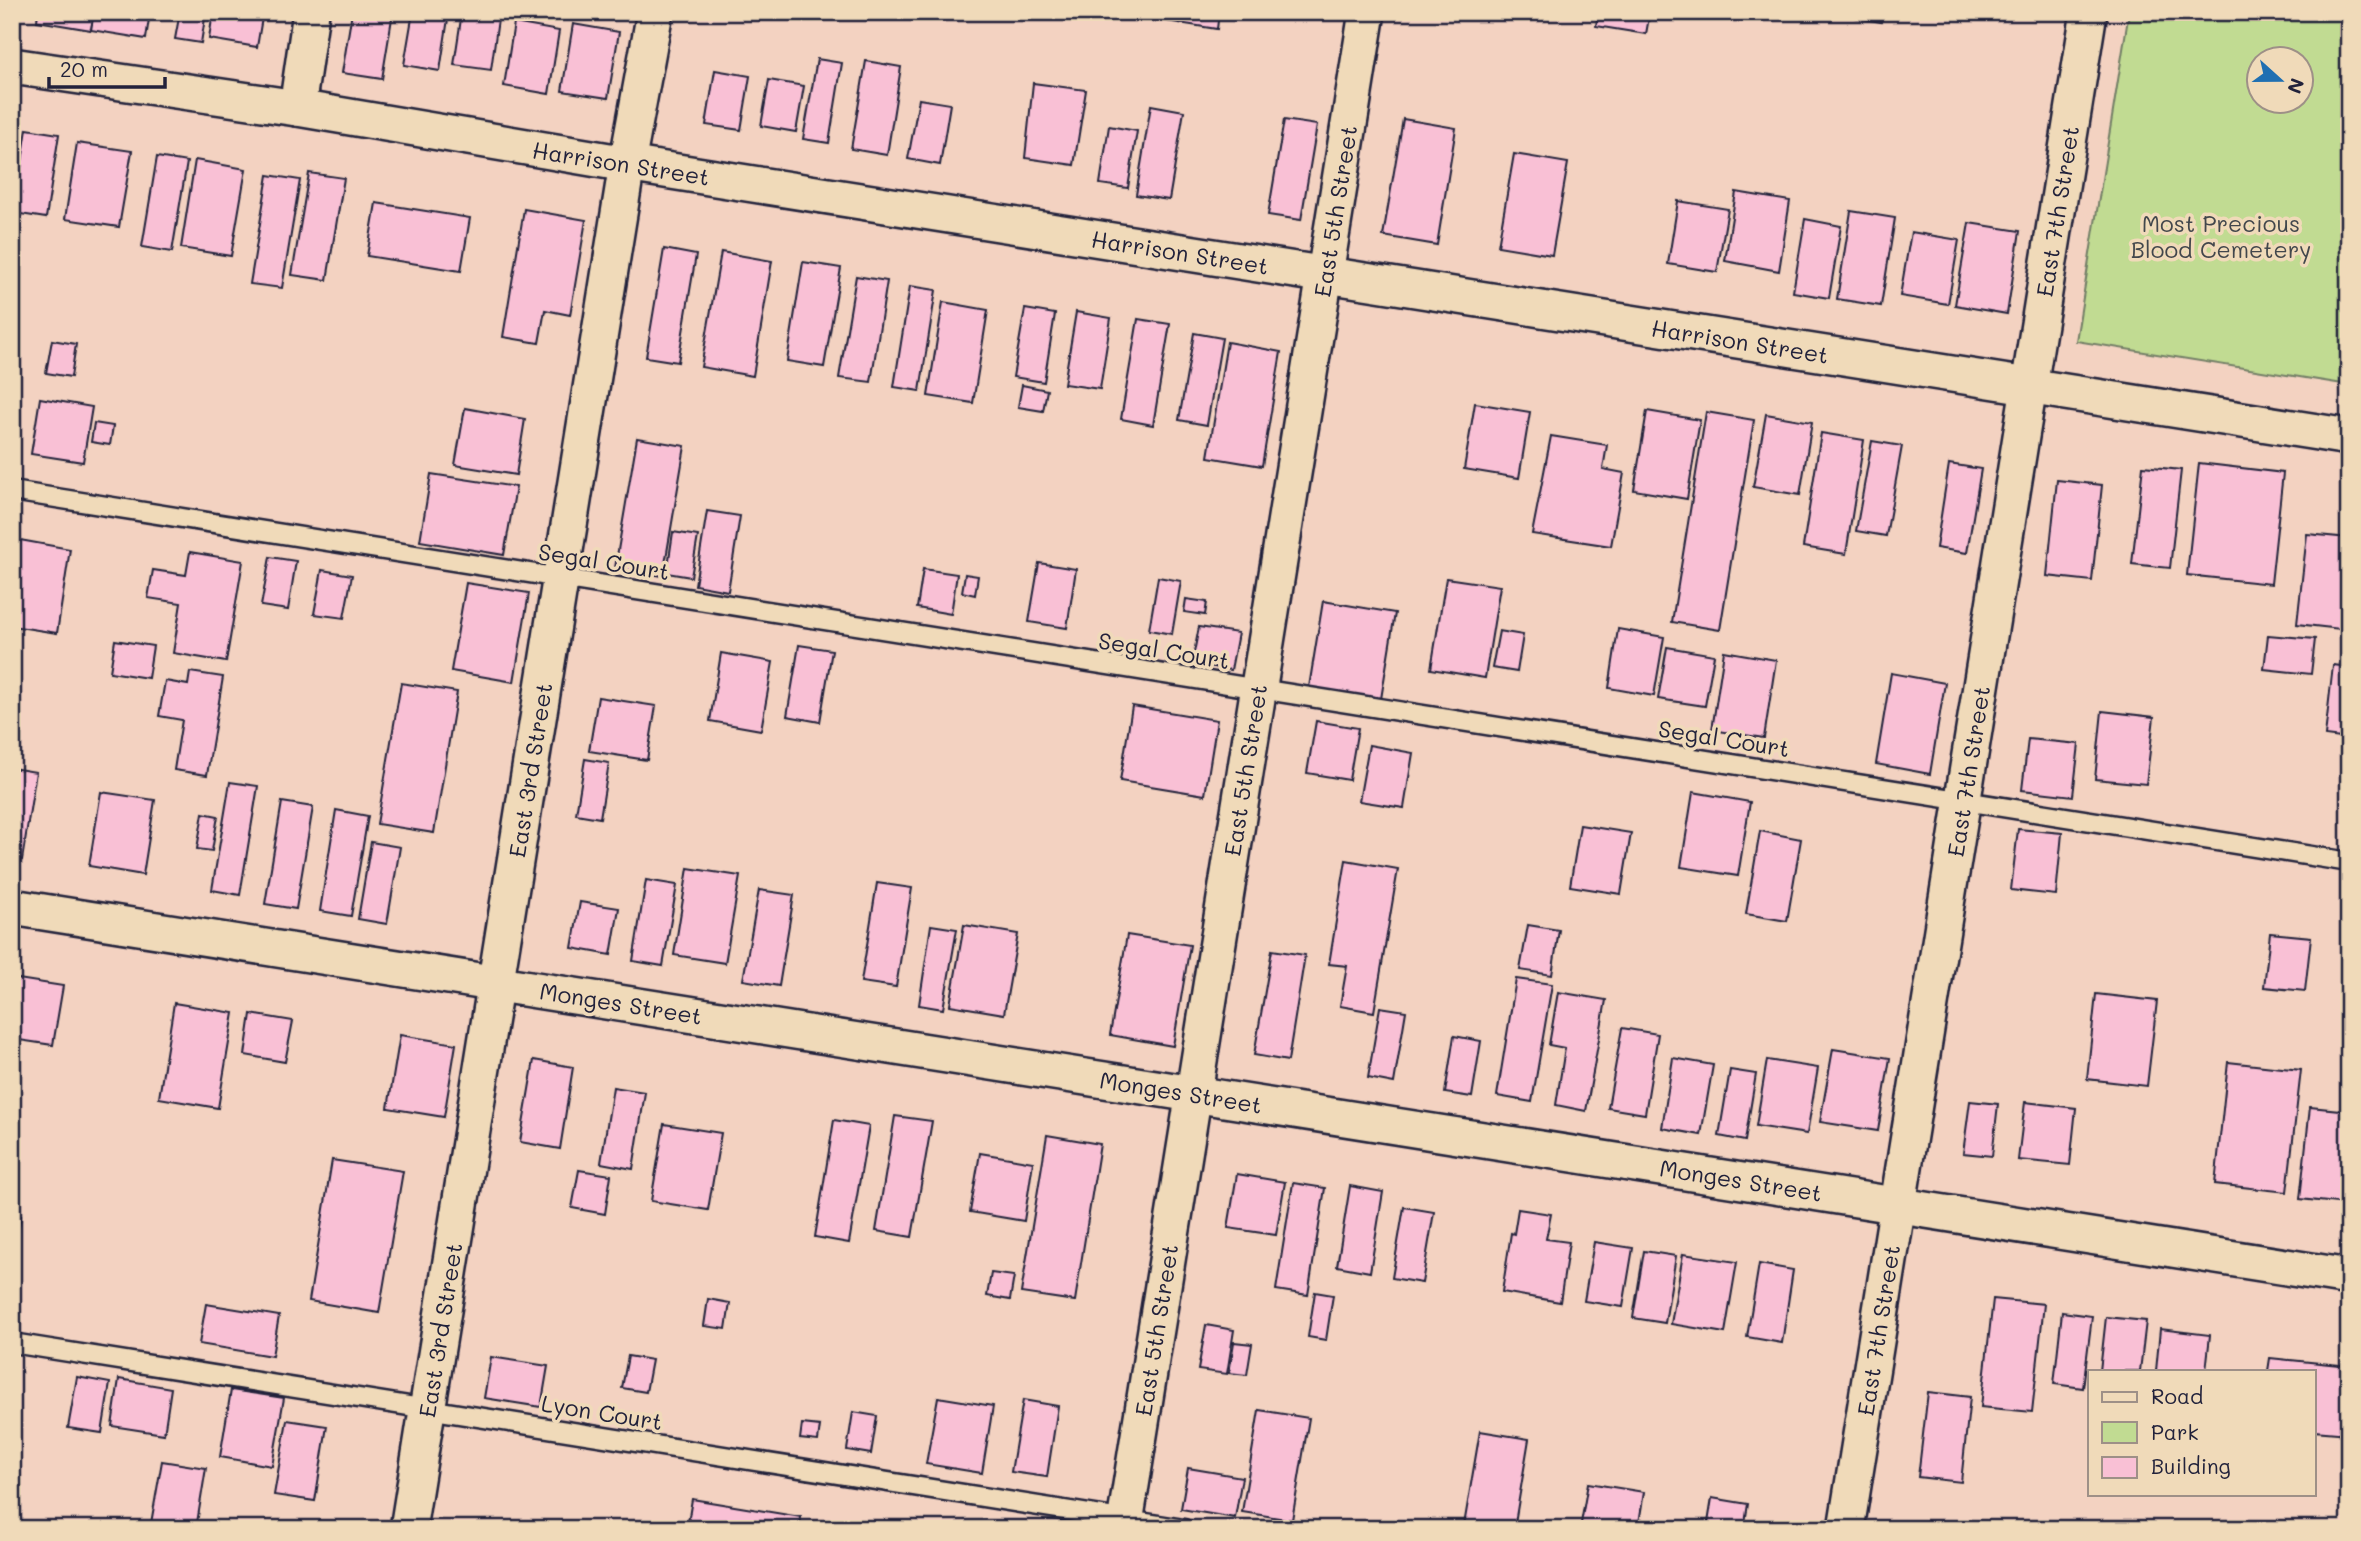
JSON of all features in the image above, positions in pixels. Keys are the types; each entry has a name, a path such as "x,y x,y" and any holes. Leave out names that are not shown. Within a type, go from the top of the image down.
{"street":[{"path":"297,108 311,12"},
{"name":"East 3rd Street","path":"408,1529 626,164 655,12"},
{"name":"East 5th Street","path":"1125,1524 1367,12"},
{"name":"East 7th Street","path":"1846,1529 2089,12"},
{"name":"Harrison Street","path":"12,66 297,108 626,164 2349,437"},
{"name":"Monges Street","path":"12,906 2349,1277"}],"lane":[{"name":"Segal Court","path":"12,492 2349,862"},
{"name":"Lyon Court","path":"12,1343 1125,1524 1184,1529"}],"green space":[{"name":"Most Precious Blood Cemetery","path":"2129,12 2349,12 2349,385 2076,341"}],"building":[{"path":"38,12 94,12 91,30 37,21"},
{"path":"94,12 150,12 146,39 91,30"},
{"path":"180,12 206,12 201,43 175,39"},
{"path":"213,12 263,12 257,47 209,39"},
{"path":"352,12 393,12 382,79 342,73"},
{"path":"413,12 449,12 440,71 404,65"},
{"path":"462,12 499,12 491,70 454,65"},
{"path":"1167,12 1219,12 1217,29 1166,21"},
{"path":"1598,12 1650,12 1646,34 1596,26"},
{"path":"1854,12 1883,12 1881,22 1853,17"},
{"path":"514,23 559,31 549,94 504,86"},
{"path":"573,24 619,32 608,98 562,91"},
{"path":"817,59 842,63 829,143 803,139"},
{"path":"866,61 901,67 887,155 851,149"},
{"path":"715,70 750,76 741,130 706,125"},
{"path":"769,80 804,86 796,132 761,126"},
{"path":"1033,83 1086,90 1074,165 1025,158"},
{"path":"919,99 950,104 940,165 908,159"},
{"path":"1151,105 1184,111 1169,200 1136,195"},
{"path":"1403,119 1456,128 1437,245 1383,236"},
{"path":"1284,120 1317,125 1301,220 1268,215"},
{"path":"1109,126 1137,131 1128,188 1100,184"},
{"path":"27,129 59,134 46,218 14,213"},
{"path":"12,130 19,131 12,172"},
{"path":"77,143 132,151 119,227 65,219"},
{"path":"1514,154 1568,163 1552,255 1498,246"},
{"path":"157,157 187,162 172,252 142,247"},
{"path":"195,160 246,169 231,256 181,248"},
{"path":"309,173 344,178 327,280 292,275"},
{"path":"268,175 300,180 282,288 250,284"},
{"path":"1736,192 1790,201 1779,271 1725,261"},
{"path":"1678,201 1728,209 1717,272 1668,264"},
{"path":"376,203 470,218 461,271 367,256"},
{"path":"524,209 586,220 570,315 545,310 539,343 503,337"},
{"path":"1851,211 1895,218 1881,306 1837,299"},
{"path":"1805,219 1841,226 1829,298 1793,292"},
{"path":"1969,223 2020,231 2007,314 1955,305"},
{"path":"1911,232 1959,240 1948,304 1900,296"},
{"path":"664,249 696,255 678,362 646,357"},
{"path":"721,252 772,261 753,376 701,367"},
{"path":"803,262 841,268 824,367 787,361"},
{"path":"856,276 887,281 871,382 839,378"},
{"path":"910,286 936,290 920,391 894,387"},
{"path":"943,302 988,310 973,403 928,396"},
{"path":"1025,309 1055,314 1044,382 1013,377"},
{"path":"1076,312 1111,318 1100,389 1064,384"},
{"path":"1138,319 1170,324 1153,425 1121,419"},
{"path":"1194,333 1222,338 1207,425 1179,420"},
{"path":"52,340 76,344 71,377 46,373"},
{"path":"1227,342 1281,352 1262,466 1208,457"},
{"path":"1022,385 1047,390 1043,411 1018,407"},
{"path":"40,398 92,407 83,462 31,454"},
{"path":"1475,403 1530,412 1519,478 1464,469"},
{"path":"465,408 525,419 516,475 455,465"},
{"path":"1647,411 1700,420 1687,499 1634,490"},
{"path":"1706,412 1754,420 1720,630 1672,622"},
{"path":"1766,414 1812,422 1800,495 1753,487"},
{"path":"94,423 113,426 110,445 91,442"},
{"path":"1821,433 1864,440 1846,554 1803,547"},
{"path":"1551,436 1607,445 1603,469 1624,473 1611,546 1532,534"},
{"path":"637,438 685,446 663,576 615,568"},
{"path":"1872,441 1902,446 1886,536 1856,531"},
{"path":"2199,463 2283,473 2271,584 2187,575"},
{"path":"1949,464 1981,469 1967,553 1936,548"},
{"path":"2143,466 2181,470 2170,568 2132,564"},
{"path":"431,474 516,487 504,555 420,541"},
{"path":"2057,480 2102,485 2092,581 2047,576"},
{"path":"707,511 740,516 728,591 695,585"},
{"path":"673,532 698,536 691,577 667,573"},
{"path":"2307,534 2349,538 2349,630 2297,624"},
{"path":"20,540 70,549 57,633 12,626 12,583"},
{"path":"190,552 243,561 226,662 173,653 181,603 148,598 153,570 186,575"},
{"path":"270,557 296,561 288,610 261,606"},
{"path":"1039,563 1076,569 1067,628 1029,622"},
{"path":"923,569 957,574 951,614 917,608"},
{"path":"322,570 352,575 344,618 314,614"},
{"path":"965,574 978,576 975,595 962,592"},
{"path":"1158,577 1181,581 1172,634 1149,630"},
{"path":"1446,578 1500,586 1485,678 1431,669"},
{"path":"466,583 529,593 514,682 451,671"},
{"path":"1186,599 1207,602 1205,615 1184,612"},
{"path":"1323,601 1395,613 1381,699 1309,687"},
{"path":"1199,627 1238,633 1231,670 1192,663"},
{"path":"1618,629 1664,637 1654,696 1609,688"},
{"path":"1499,631 1523,635 1517,672 1492,668"},
{"path":"2268,635 2315,639 2311,674 2264,669"},
{"path":"115,640 153,646 148,678 110,672"},
{"path":"799,645 832,650 820,722 787,716"},
{"path":"1667,647 1714,655 1705,706 1658,699"},
{"path":"1724,651 1776,660 1764,738 1712,730"},
{"path":"721,653 773,662 761,730 710,721"},
{"path":"2333,665 2349,667 2349,739 2325,736"},
{"path":"190,672 223,677 207,775 174,770 182,720 159,716 165,681 188,685"},
{"path":"1891,673 1945,683 1930,774 1876,764"},
{"path":"401,683 457,692 434,833 377,824"},
{"path":"598,697 656,706 647,760 589,751"},
{"path":"1132,706 1217,720 1205,795 1120,781"},
{"path":"2102,711 2154,717 2146,784 2095,779"},
{"path":"1316,721 1358,728 1349,780 1307,773"},
{"path":"2028,739 2079,744 2073,796 2022,790"},
{"path":"1369,745 1413,753 1404,808 1359,801"},
{"path":"585,759 609,763 600,818 576,814"},
{"path":"12,768 36,772 22,860 12,858"},
{"path":"230,782 258,786 240,895 212,890"},
{"path":"101,792 155,800 143,875 89,866"},
{"path":"1693,792 1750,802 1738,876 1681,867"},
{"path":"282,802 313,807 296,909 265,904"},
{"path":"336,810 368,816 351,916 320,911"},
{"path":"203,813 218,816 212,851 197,849"},
{"path":"1580,825 1631,833 1621,894 1570,886"},
{"path":"2018,829 2062,833 2056,895 2011,890"},
{"path":"1760,831 1801,839 1787,921 1746,914"},
{"path":"371,842 400,847 387,924 358,919"},
{"path":"1346,860 1398,869 1374,1012 1340,1006 1347,966 1329,964"},
{"path":"688,868 740,876 725,963 674,955"},
{"path":"646,880 677,885 663,966 633,961"},
{"path":"877,883 912,888 896,987 861,982"},
{"path":"759,890 794,895 779,986 743,980"},
{"path":"580,902 619,908 611,955 572,948"},
{"path":"931,925 957,929 943,1009 919,1005"},
{"path":"964,925 1018,934 1004,1014 950,1005"},
{"path":"1528,925 1559,930 1552,975 1520,970"},
{"path":"2270,933 2311,937 2305,991 2264,987"},
{"path":"1127,935 1190,945 1173,1046 1110,1035"},
{"path":"1272,950 1305,955 1288,1061 1254,1055"},
{"path":"12,978 63,986 53,1045 12,1039"},
{"path":"1516,979 1552,984 1532,1102 1497,1096"},
{"path":"1558,992 1606,1000 1586,1111 1556,1105 1565,1048 1549,1045"},
{"path":"2096,994 2157,1001 2147,1086 2087,1079"},
{"path":"174,1003 234,1013 218,1108 159,1098"},
{"path":"1380,1007 1406,1011 1394,1083 1368,1078"},
{"path":"251,1014 293,1021 285,1062 245,1055"},
{"path":"1622,1028 1658,1034 1645,1114 1608,1108"},
{"path":"400,1035 456,1044 444,1117 388,1108"},
{"path":"1454,1036 1481,1041 1472,1097 1445,1093"},
{"path":"1833,1049 1890,1058 1878,1131 1820,1122"},
{"path":"1673,1058 1713,1065 1701,1135 1662,1128"},
{"path":"534,1060 573,1067 560,1149 520,1142"},
{"path":"1767,1060 1818,1068 1807,1134 1756,1126"},
{"path":"2228,1062 2301,1070 2287,1192 2215,1184"},
{"path":"1730,1070 1756,1074 1745,1141 1719,1136"},
{"path":"613,1087 645,1092 633,1169 601,1163"},
{"path":"1970,1101 1998,1104 1992,1156 1963,1153"},
{"path":"2025,1102 2076,1108 2070,1165 2018,1160"},
{"path":"2310,1107 2349,1111 2346,1204 2300,1199"},
{"path":"895,1116 932,1121 912,1237 876,1231"},
{"path":"834,1120 869,1126 849,1243 815,1237"},
{"path":"664,1124 721,1133 708,1210 651,1201"},
{"path":"1047,1135 1100,1144 1075,1301 1021,1293"},
{"path":"980,1153 1033,1162 1024,1221 970,1212"},
{"path":"332,1160 403,1171 379,1313 309,1301"},
{"path":"579,1170 611,1175 605,1214 572,1208"},
{"path":"1237,1174 1285,1182 1276,1235 1228,1228"},
{"path":"1293,1183 1325,1188 1308,1295 1276,1290"},
{"path":"1350,1186 1383,1192 1370,1272 1337,1266"},
{"path":"1404,1207 1434,1212 1422,1283 1392,1278"},
{"path":"1518,1209 1551,1214 1546,1239 1569,1242 1560,1302 1502,1292 1511,1233 1514,1234"},
{"path":"12,1214 21,1216 12,1269"},
{"path":"1594,1242 1633,1248 1623,1307 1584,1301"},
{"path":"1644,1251 1676,1256 1665,1323 1633,1318"},
{"path":"1683,1254 1737,1262 1725,1333 1671,1324"},
{"path":"1759,1264 1793,1270 1782,1343 1747,1337"},
{"path":"991,1273 1014,1276 1010,1300 987,1296"},
{"path":"1315,1292 1333,1295 1326,1340 1308,1337"},
{"path":"708,1299 730,1303 726,1329 704,1326"},
{"path":"1993,1299 2044,1304 2032,1412 1981,1407"},
{"path":"206,1304 279,1316 272,1356 199,1344"},
{"path":"2062,1312 2092,1316 2083,1388 2054,1384"},
{"path":"2106,1317 2146,1321 2140,1370 2100,1370"},
{"path":"1206,1325 1234,1330 1227,1374 1198,1370"},
{"path":"2160,1329 2210,1335 2206,1370 2156,1370"},
{"path":"1234,1342 1252,1344 1247,1375 1229,1373"},
{"path":"628,1356 652,1360 646,1392 622,1388"},
{"path":"491,1357 548,1366 541,1407 484,1398"},
{"path":"2270,1358 2349,1366 2349,1434 2316,1431 2316,1370 2268,1370"},
{"path":"77,1377 110,1383 102,1433 68,1428"},
{"path":"119,1379 171,1388 164,1434 112,1426"},
{"path":"231,1390 284,1398 272,1466 220,1457"},
{"path":"1928,1392 1970,1397 1961,1482 1918,1477"},
{"path":"938,1397 993,1406 982,1473 926,1464"},
{"path":"1023,1400 1058,1406 1047,1477 1011,1472"},
{"path":"1259,1410 1309,1418 1292,1520 1242,1512"},
{"path":"853,1412 877,1416 871,1454 847,1450"},
{"path":"287,1420 327,1426 315,1501 274,1495"},
{"path":"802,1424 820,1426 818,1441 800,1439"},
{"path":"1480,1431 1529,1439 1514,1529 1484,1529 1464,1525"},
{"path":"162,1461 206,1468 196,1529 150,1529"},
{"path":"1188,1468 1242,1477 1235,1518 1181,1509"},
{"path":"1588,1483 1644,1492 1638,1529 1580,1529"},
{"path":"1712,1498 1748,1504 1744,1529 1707,1529"},
{"path":"692,1499 801,1517 800,1529 687,1529"},
{"path":"17,1520 32,1523 31,1529 16,1529"},
{"path":"898,1523 931,1529 897,1529"}]}
